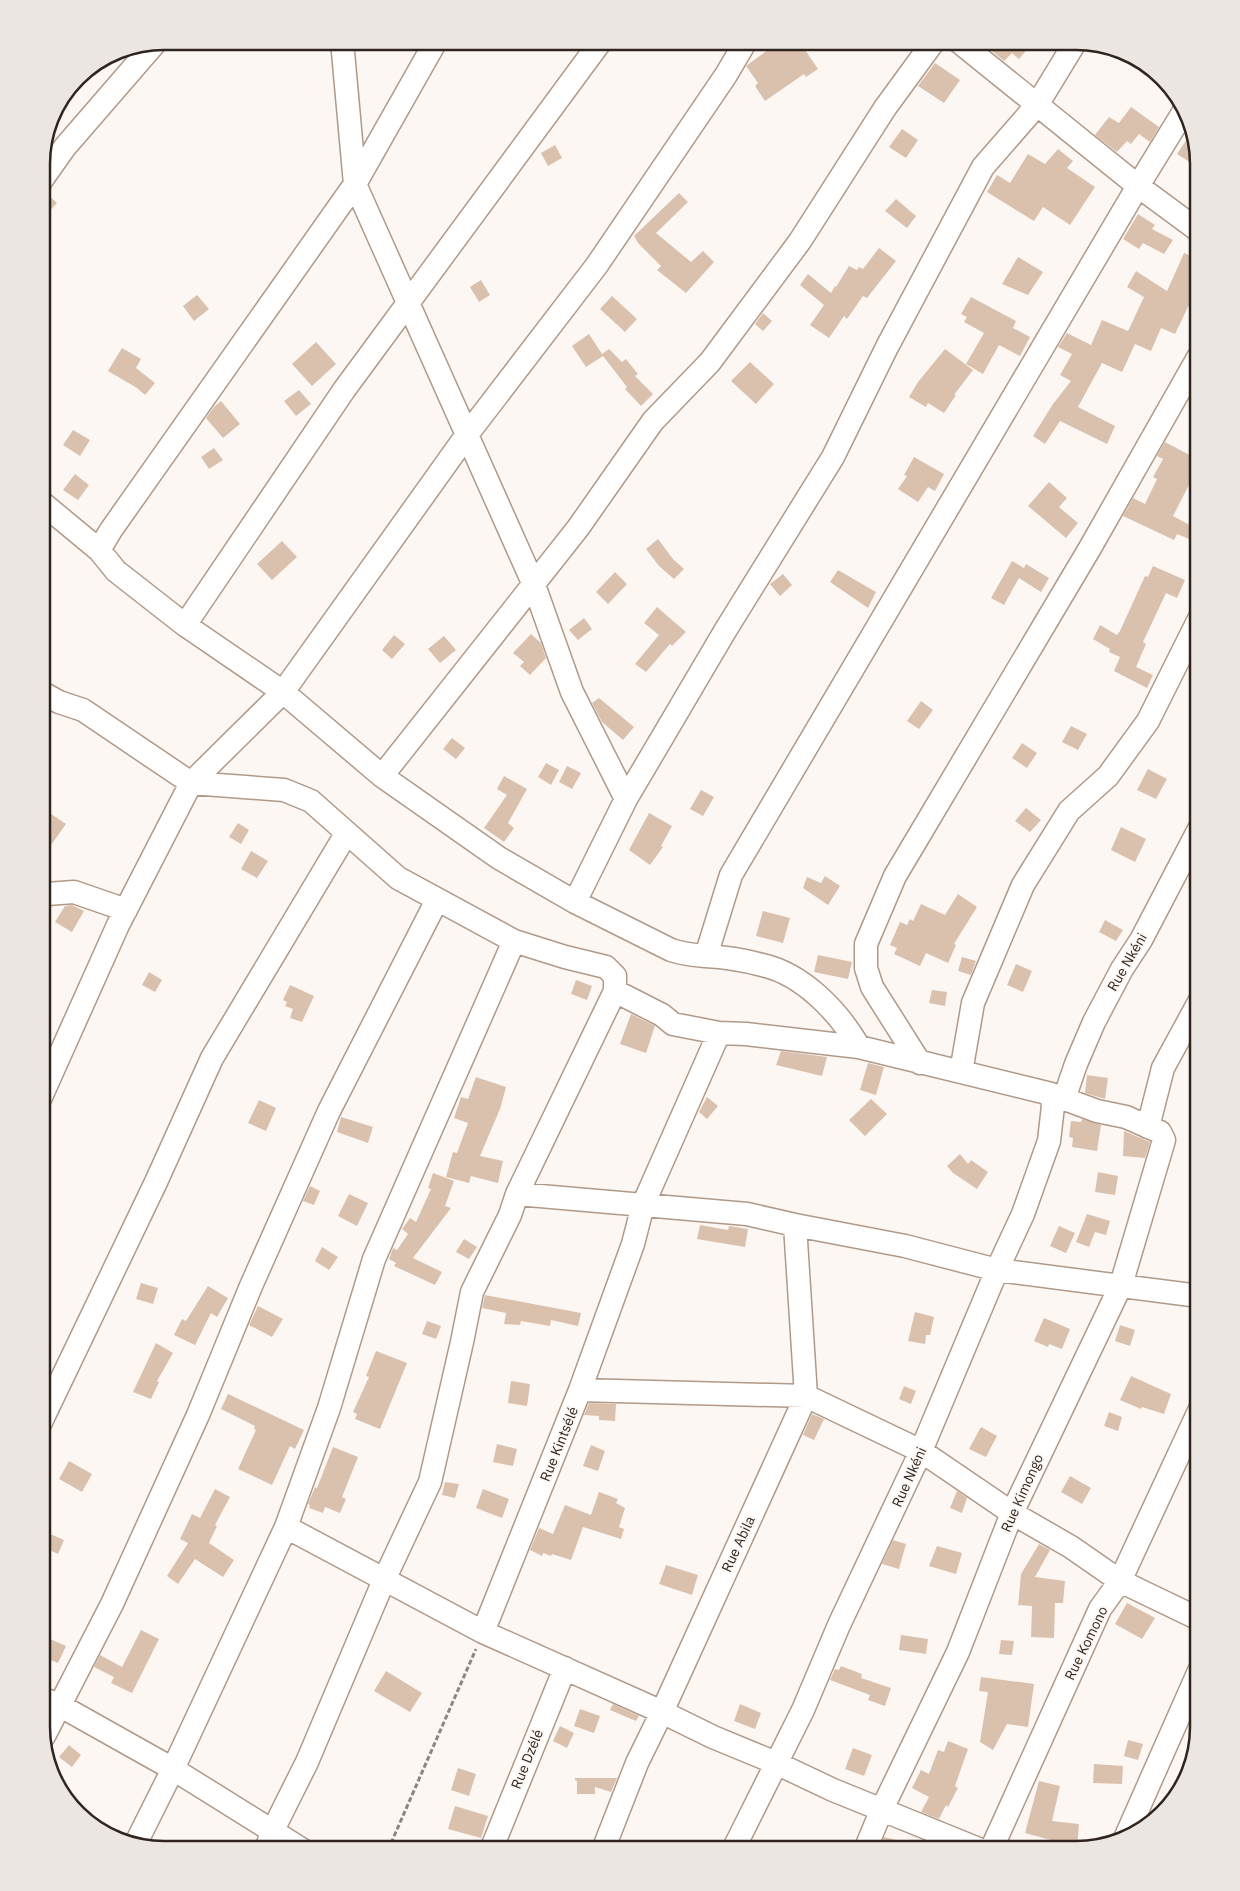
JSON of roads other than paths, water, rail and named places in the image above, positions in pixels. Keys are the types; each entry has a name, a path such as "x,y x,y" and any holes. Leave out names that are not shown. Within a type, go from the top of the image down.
{"street":[{"path":"343,50 354,184 534,585 572,692 626,799"},
{"path":"99,550 111,530 354,184 431,50"},
{"path":"185,625 344,390 595,50"},
{"path":"50,1077 126,910 191,782 282,692 466,436 597,265 726,75 741,50"},
{"path":"382,776 578,528 653,421 710,362 800,242 885,108 928,50"},
{"path":"968,50 1138,186 1190,224"},
{"path":"575,902 626,799 725,630 833,457 886,347 983,167 1037,105 1071,50"},
{"path":"50,169 66,146 148,51"},
{"path":"706,956 731,875 1180,117"},
{"path":"920,1063 872,987 866,968 866,944 896,876 1090,548 1190,372"},
{"path":"50,509 99,550 116,571 185,625 282,692 382,776 499,858 575,902 671,950 684,955 706,956 764,965 794,978 826,1002 850,1030 860,1047"},
{"path":"960,1072 973,1003 1023,885 1069,811 1108,776 1148,721 1190,636"},
{"path":"50,697 58,702 83,710 191,782 284,790 299,795 311,802 398,878 514,941 565,957 606,967 615,976 615,991 472,1292 430,1482 384,1580 307,1762 269,1841 173,1769 50,1701 112,1604 198,1415 251,1286 330,1111 437,900"},
{"path":"50,1403 156,1182 212,1058 346,834"},
{"name":"Rue Nkéni","path":"737,1841 803,1710 839,1625 921,1451 997,1270 1023,1214 1049,1141 1053,1106 1076,1064 1094,1022 1122,969 1141,940 1190,846"},
{"path":"50,894 74,892 126,910"},
{"path":"138,1838 173,1769 286,1527 329,1408 374,1259 514,941"},
{"path":"615,991 662,1015 673,1024 719,1033 746,1034 860,1047 1058,1096 1097,1111 1126,1117 1154,1129"},
{"name":"Rue Kimongo","path":"868,1841 958,1652 1012,1512 1121,1285 1164,1140 1154,1129 1163,1068 1190,1018"},
{"name":"Rue Kintsélé","path":"483,1632 580,1390 633,1244 643,1205 719,1033"},
{"path":"517,1194 747,1214 905,1246 997,1270 1190,1295"},
{"name":"Rue Abila","path":"607,1841 637,1763 806,1396 795,1225"},
{"path":"580,1390 806,1396 921,1451 1012,1512 1071,1547 1120,1581 1190,1615"},
{"name":"Rue Komono","path":"995,1841 1100,1609 1120,1581 1190,1430"},
{"path":"286,1527 483,1632 833,1790 959,1841"},
{"name":"Rue Dzélé","path":"495,1841 565,1668"},
{"path":"1130,1827 1190,1692"}]}
